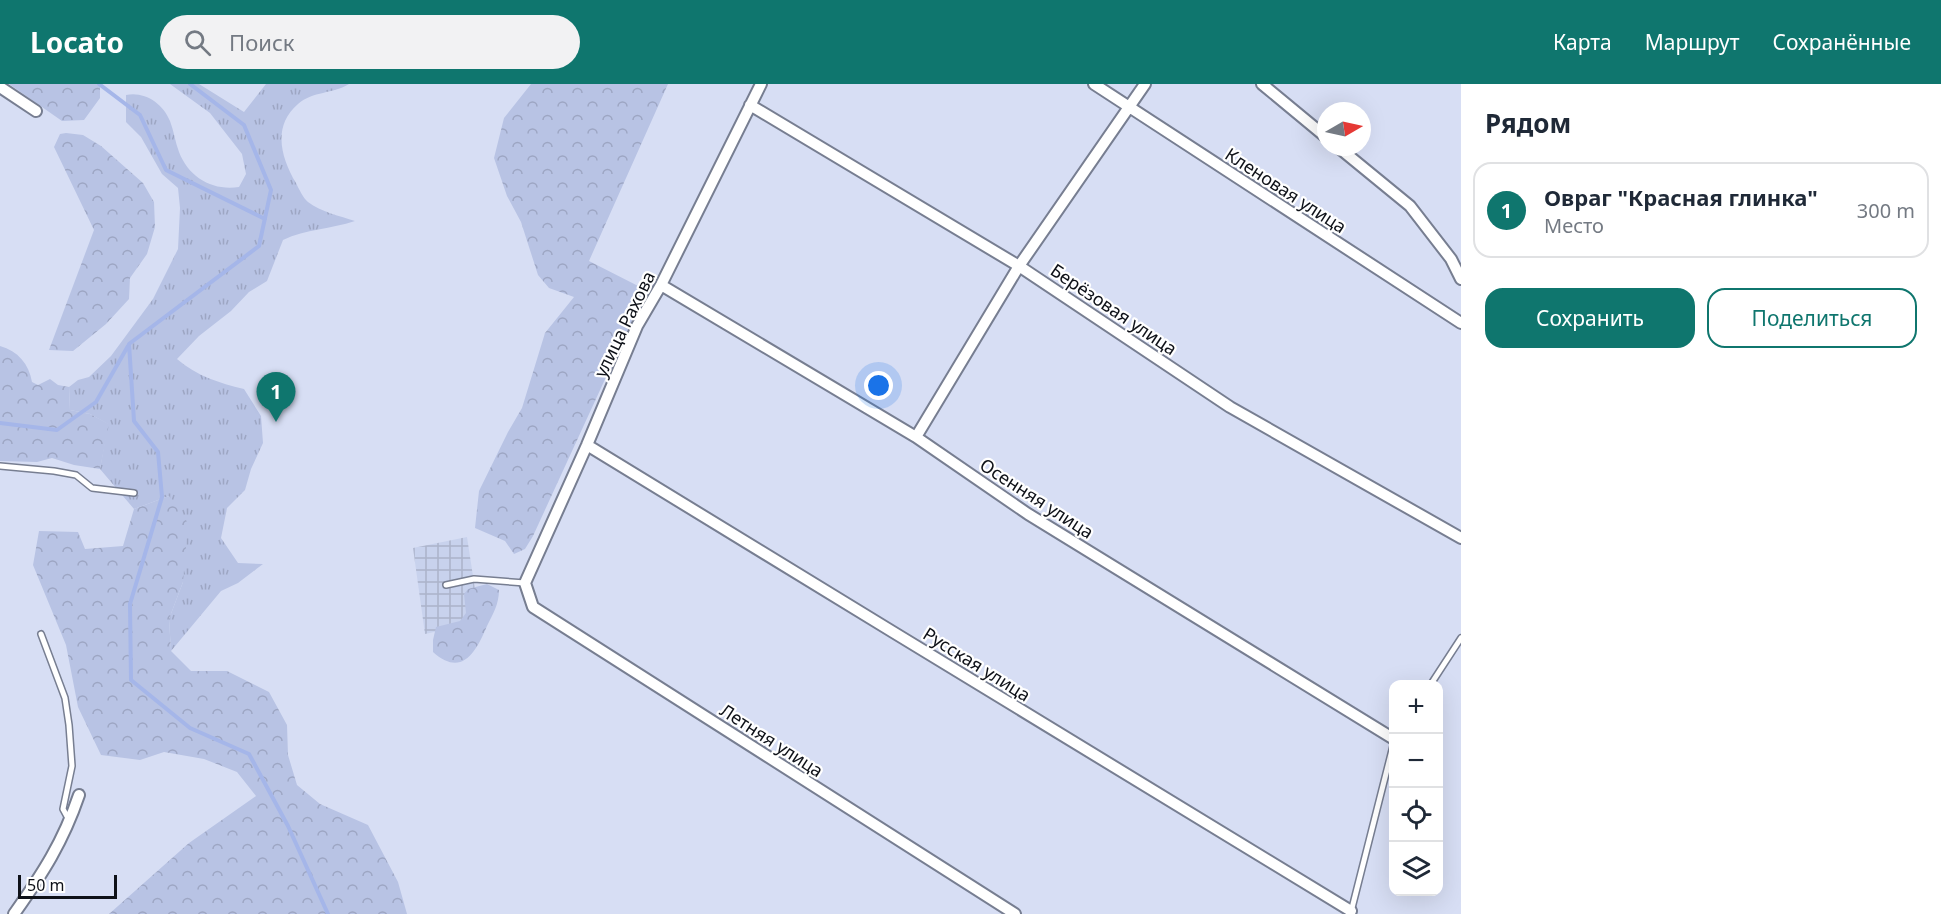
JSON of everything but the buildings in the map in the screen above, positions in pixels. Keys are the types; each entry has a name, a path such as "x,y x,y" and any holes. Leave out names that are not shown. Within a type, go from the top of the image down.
{"street":[{"name":"улица Рахова","path":"525,583 637,326 661,285 761,84"},
{"name":"Кленовая улица","path":"1094,84 1461,323"},
{"path":"916,437 1019,266 1145,84"},
{"path":"1262,84 1317,130"},
{"path":"0,87 36,111"},
{"name":"Берёзовая улица","path":"750,105 1019,266 1230,407 1461,538"},
{"path":"1349,156 1410,206 1451,259 1461,279"},
{"name":"Осенняя улица","path":"661,285 916,437 1028,514 1389,738"},
{"name":"Русская улица","path":"587,445 1351,912"},
{"name":"Летняя улица","path":"525,583 533,607 1015,914"},
{"path":"14,914 47,867 70,822 79,795"}],"lane":[{"path":"0,466 76,475 92,488 134,493"},
{"path":"446,585 474,579 525,583"},
{"path":"41,634 65,698 72,766 63,809 70,822"},
{"path":"1434,680 1461,638"},
{"path":"1351,912 1389,761"}],"shaded area":[{"path":"467,537 480,622 425,634 413,548"}],"green space":[{"path":"9,84 100,84 100,98 84,120 62,121"},
{"path":"170,84 199,84 244,112 266,84 349,84 310,97 298,104 285,122 282,142 286,163 306,200 325,211 355,221 283,240 267,281 249,292 231,311 199,336 177,359 192,370 209,378 244,389 261,416 263,443 251,469 245,490 227,508 221,538 238,563 263,564 238,583 221,591 171,651 169,619 183,582 169,496 134,509 100,469 108,424 90,414 70,410 69,387 78,380 89,377 111,356 153,299 178,249 180,208 178,188 162,174 141,137 126,122 126,95 146,97 163,109 170,121 183,161 203,181 220,187 239,187 246,174 242,154 210,113"},
{"path":"531,84 668,84 589,261 646,290 533,536 525,549 514,554 505,541 475,528 479,491 522,408 545,333 574,297 549,288 538,275 521,222 507,196 494,158 504,118"},
{"path":"60,134 83,135 101,146 143,183 154,202 155,227 147,254 130,278 129,299 106,324 73,351 49,350 94,230 54,147"},
{"path":"0,346 12,351 22,359 32,382 38,385 50,379 58,385 69,387 70,410 90,414 109,424 100,469 74,465 52,458 37,462 0,461"},
{"path":"169,496 188,523 183,582 169,619 171,651 191,671 227,671 269,692 287,725 288,755 297,785 320,804 368,825 398,882 407,914 109,914 189,843 256,796 237,772 204,759 164,752 140,760 101,755 78,707 66,645 33,565 39,531 78,532 85,549 123,546 134,509"},
{"path":"487,584 499,590 499,595 478,645 473,653 460,662 452,663 443,659 433,652 436,627 460,621 466,613 464,594 468,589"}],"waterway":[{"path":"99,84 140,115 166,170 265,219"},
{"path":"190,84 244,125 271,190 259,246 129,344 134,421 158,452 162,497 130,604 131,680 190,728 249,754 288,826 328,914"},
{"path":"0,423 57,430 96,402 128,346"}],"place":[{"name":"Овраг \"Красная глинка\"","path":"276,422"}]}
